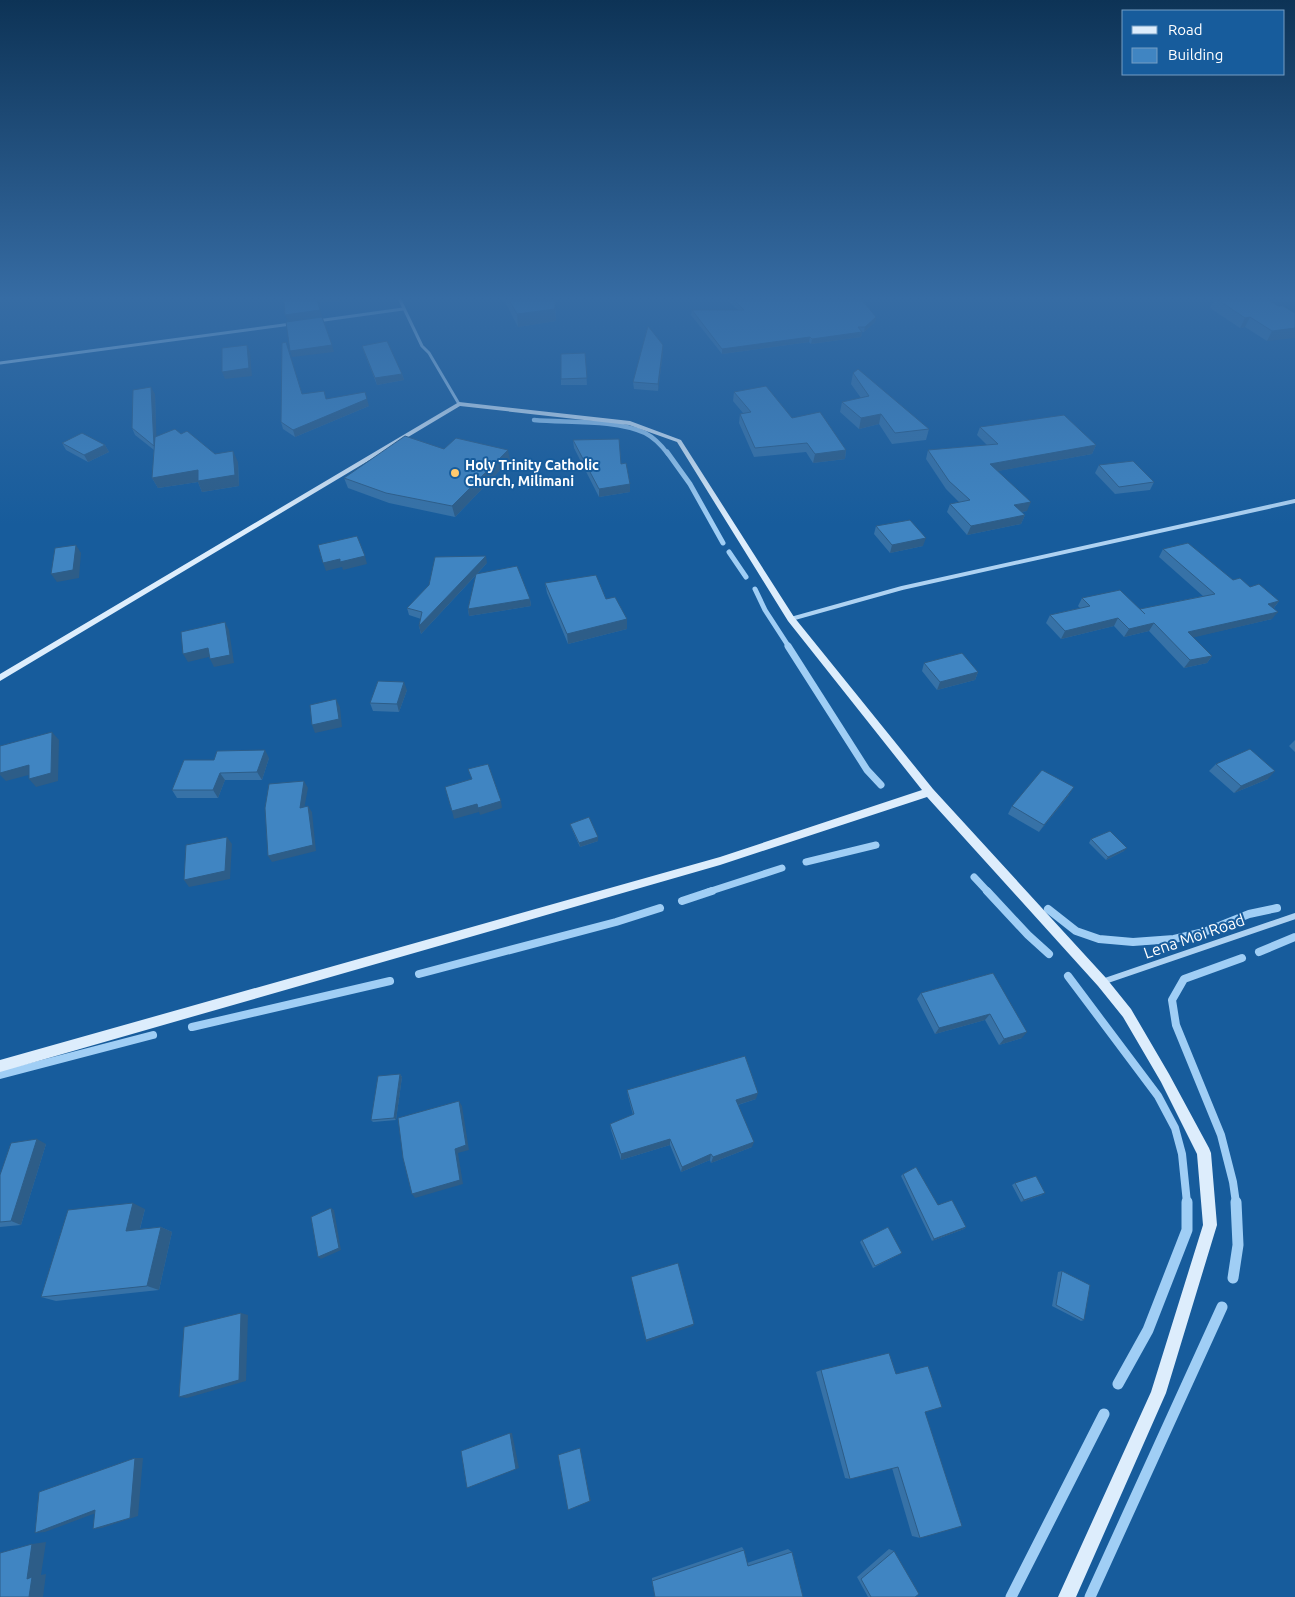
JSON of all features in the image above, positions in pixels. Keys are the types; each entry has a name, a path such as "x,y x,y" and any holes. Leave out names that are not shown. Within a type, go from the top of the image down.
{"street":[{"path":"442,375 459,404"},
{"path":"0,678 459,404 630,423 679,441 791,619 930,792 1102,982 1126,1013 1165,1078 1204,1153 1210,1225 1158,1393 1067,1597"},
{"path":"791,619 902,588 1295,502"},
{"path":"0,1066 720,861 930,792"},
{"name":"Lena Moi Road","path":"1102,982 1295,916"}],"building":[{"path":"282,375 296,375 302,394 324,391 326,399 365,392 367,399 293,430 281,422"},
{"path":"374,375 398,375 375,378"},
{"path":"561,375 587,375 587,378 561,379"},
{"path":"635,375 659,375 658,384 633,382"},
{"path":"854,375 865,375 929,429 895,433 881,414 861,418 842,402 869,396"},
{"path":"766,386 792,418 820,412 846,450 815,454 807,443 755,448 740,414 751,412 734,392"},
{"path":"151,387 154,446 132,428 133,390"},
{"path":"1064,415 1096,445 990,464 1031,502 1014,505 1025,515 971,526 950,504 970,500 949,481 928,450 998,444 980,427"},
{"path":"175,429 181,434 187,431 215,454 233,451 235,475 198,481 198,470 152,478 155,437"},
{"path":"82,433 105,445 84,455 62,443"},
{"path":"405,436 444,449 456,438 508,450 452,506 386,493 344,478"},
{"path":"619,439 621,464 626,463 630,484 599,489 573,440"},
{"path":"1133,461 1154,482 1119,487 1099,465"},
{"path":"910,520 926,538 892,545 876,526"},
{"path":"357,536 365,556 340,562 340,559 323,563 318,545"},
{"path":"1188,543 1233,580 1240,578 1250,587 1259,584 1279,601 1268,604 1278,612 1188,632 1212,656 1190,660 1154,623 1129,629 1118,618 1065,631 1050,615 1090,606 1082,598 1120,590 1145,614 1140,609 1215,594 1163,549"},
{"path":"76,545 73,570 51,574 55,548"},
{"path":"486,556 419,626 422,612 407,608 429,585 435,557"},
{"path":"517,566 530,599 468,609 476,574"},
{"path":"596,575 606,599 615,597 627,619 567,634 545,583"},
{"path":"225,622 230,655 210,659 208,648 183,654 181,632"},
{"path":"962,653 978,672 940,682 924,663"},
{"path":"378,681 404,682 397,704 370,703"},
{"path":"336,699 339,719 312,725 310,705"},
{"path":"52,732 51,773 29,779 29,765 0,773 0,746"},
{"path":"1250,749 1275,771 1241,786 1216,764"},
{"path":"265,750 257,772 220,773 213,790 172,790 184,760 214,760 217,751"},
{"path":"488,764 501,801 478,808 477,804 452,811 445,787 472,779 468,769"},
{"path":"1042,770 1074,787 1044,825 1012,806"},
{"path":"304,781 300,808 308,806 313,845 268,856 265,808 269,784"},
{"path":"589,817 598,837 579,843 570,824"},
{"path":"1110,831 1127,848 1108,857 1091,839"},
{"path":"227,837 225,871 184,880 186,845"},
{"path":"993,973 1027,1032 1004,1039 990,1014 939,1028 921,993"},
{"path":"745,1056 758,1093 736,1100 754,1142 713,1157 711,1154 682,1167 670,1139 621,1154 610,1124 634,1114 627,1090"},
{"path":"400,1074 394,1118 371,1120 378,1076"},
{"path":"459,1101 466,1145 455,1149 460,1180 412,1194 403,1158 398,1118"},
{"path":"37,1139 11,1221 0,1222 0,1175 11,1143"},
{"path":"916,1167 938,1205 952,1200 966,1227 934,1239 903,1174"},
{"path":"1036,1176 1045,1193 1024,1200 1015,1183"},
{"path":"133,1203 126,1231 161,1227 147,1286 41,1297 68,1210"},
{"path":"331,1208 339,1248 318,1257 311,1217"},
{"path":"888,1227 902,1253 875,1266 862,1240"},
{"path":"678,1263 694,1324 646,1340 631,1277"},
{"path":"1062,1271 1090,1285 1084,1320 1056,1305"},
{"path":"241,1313 239,1380 179,1397 184,1327"},
{"path":"889,1353 896,1374 928,1366 942,1407 925,1412 962,1526 920,1538 898,1467 850,1479 821,1370"},
{"path":"510,1433 516,1469 467,1488 461,1451"},
{"path":"580,1448 590,1501 568,1510 558,1455"},
{"path":"135,1458 130,1518 93,1529 95,1510 35,1533 39,1492"},
{"path":"32,1544 27,1579 32,1577 29,1597 0,1597 0,1553"},
{"path":"744,1550 748,1566 792,1552 803,1597 655,1597 652,1581"},
{"path":"894,1551 919,1594 915,1597 871,1597 861,1579"}],"waterway":[{"path":"534,420 619,425 652,437 668,454"},
{"path":"667,452 690,484 723,543"},
{"path":"729,552 746,577"},
{"path":"755,589 765,610 789,647"},
{"path":"788,646 867,770 881,785"},
{"path":"806,862 876,845"},
{"path":"708,892 782,868"},
{"path":"974,877 988,892"},
{"path":"682,901 712,891"},
{"path":"987,891 1028,935 1049,954"},
{"path":"419,974 616,922 660,908"},
{"path":"1048,909 1076,931 1099,939 1133,942 1174,939 1204,932 1249,914 1277,908"},
{"path":"1259,952 1295,937"},
{"path":"1236,1203 1233,1182 1221,1135 1176,1025 1172,1000 1184,979 1242,958"},
{"path":"1068,976 1158,1096 1175,1128 1182,1154 1187,1203"},
{"path":"192,1027 390,981"},
{"path":"0,1075 153,1035"},
{"path":"1233,1278 1238,1245 1236,1202"},
{"path":"1118,1384 1148,1330 1187,1230 1187,1203"},
{"path":"1090,1597 1222,1307"},
{"path":"1011,1597 1104,1414"}],"place":[{"name":"Holy Trinity Catholic Church, Milimani","path":"455,473"}]}
